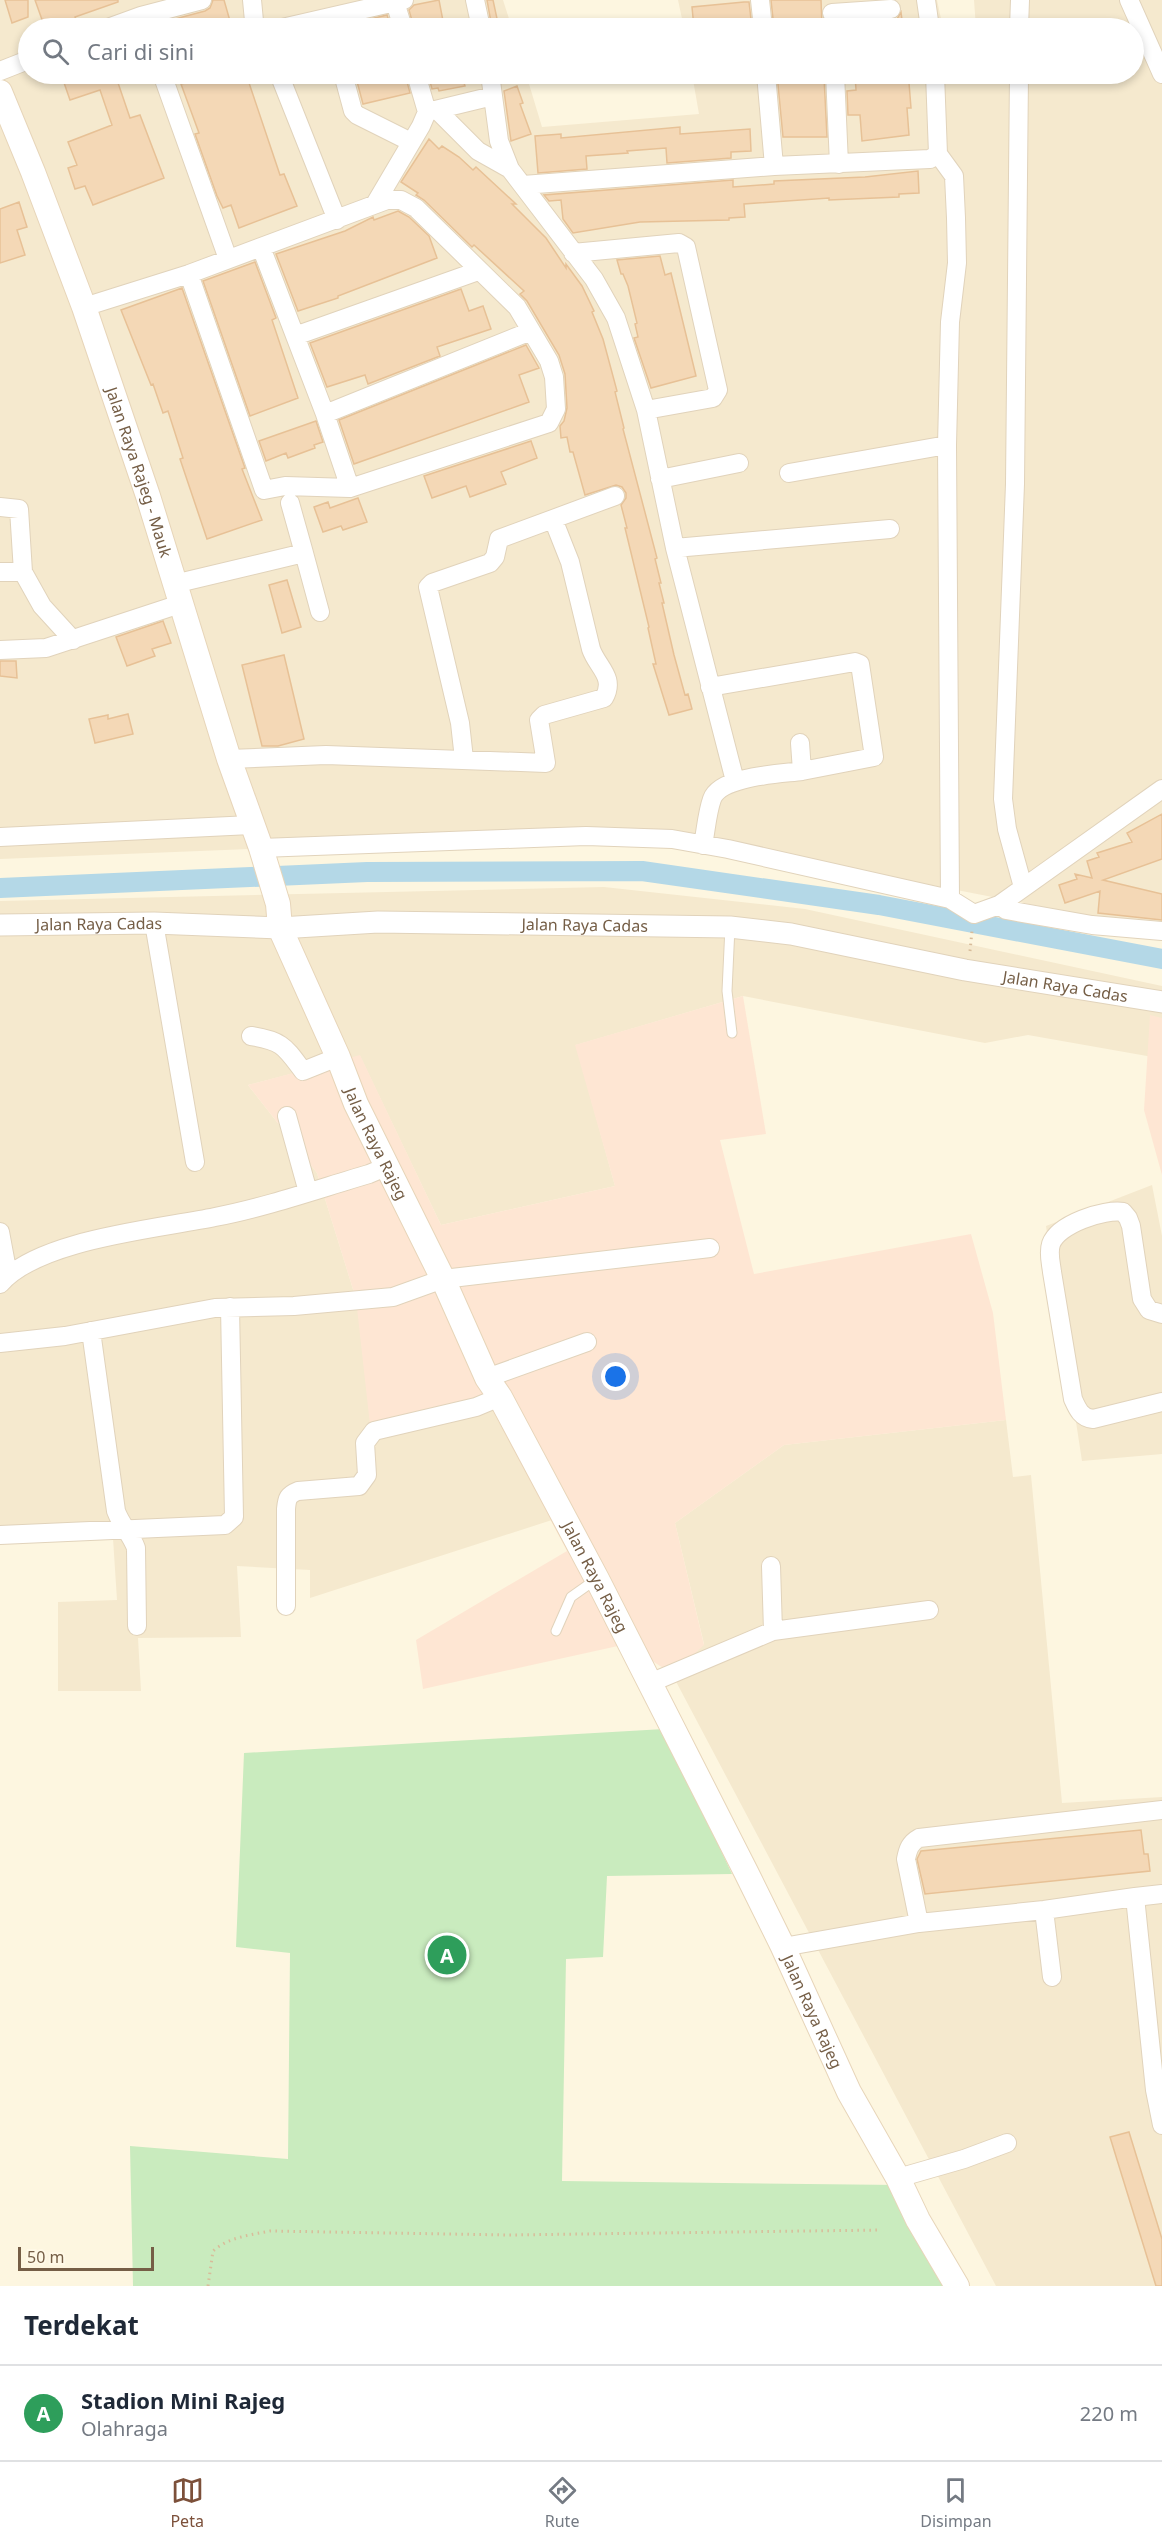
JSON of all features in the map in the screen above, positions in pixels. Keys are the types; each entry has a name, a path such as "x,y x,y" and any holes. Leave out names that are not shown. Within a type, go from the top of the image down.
{"main road":[{"name":"Jalan Raya Rajeg - Mauk","path":"0,92 84,307 148,496 229,759 262,852"},
{"name":"Jalan Raya Rajeg","path":"262,852 278,904 280,928 339,1056 356,1104 494,1388 597,1579 783,1947 849,2092 898,2178 918,2220 957,2286"}],"street":[{"path":"154,18 202,0"},
{"path":"252,0 254,18"},
{"path":"475,0 479,18"},
{"path":"760,0 762,18"},
{"path":"926,0 929,18"},
{"path":"1019,18 1020,0"},
{"path":"1128,0 1136,18"},
{"path":"348,18 400,1 402,18"},
{"path":"832,14 891,9"},
{"path":"1144,35 1162,74"},
{"path":"0,71 18,64"},
{"path":"166,84 228,259"},
{"path":"283,84 337,220"},
{"path":"346,84 353,111 357,115 411,142"},
{"path":"421,84 433,111 478,151 510,169"},
{"path":"491,84 499,141 510,169 594,279 616,318 646,410 675,548 735,781"},
{"path":"767,84 774,166"},
{"path":"835,84 839,164"},
{"path":"935,84 938,154 954,176 957,263 950,322 947,445 950,899"},
{"path":"1019,84 1015,484 1003,799 1007,829 1023,887"},
{"path":"375,204 411,142 433,111 493,96"},
{"path":"523,185 774,166 930,159 938,154"},
{"path":"84,307 189,274 375,204 393,199 401,200 416,208 478,271 515,303 549,362 554,377 556,409 549,423 350,488 285,486 264,490 189,274"},
{"path":"573,253 679,243 683,243 686,247 718,390 713,398 646,410"},
{"path":"261,247 325,414 350,488"},
{"path":"296,336 478,271"},
{"path":"325,414 531,331"},
{"path":"789,473 947,445"},
{"path":"660,479 739,463"},
{"path":"464,759 460,723 428,587 432,583 490,563 495,557 499,540 615,496"},
{"path":"290,503 320,612"},
{"path":"0,507 19,509 24,572 42,606 73,640"},
{"path":"229,759 326,755 546,763 539,720 544,715 604,698 608,691 608,680 604,668 594,659 570,562 553,519"},
{"path":"675,548 890,529"},
{"path":"0,650 46,648 73,640 177,594 304,553"},
{"path":"0,572 24,572"},
{"path":"703,845 712,797 720,788 735,781 874,757 860,664 855,662 710,687"},
{"path":"800,743 802,771"},
{"path":"986,914 1162,789"},
{"path":"0,837 251,825"},
{"path":"262,852 586,836 672,839 950,899 974,914 1006,910 1092,925 1162,931"},
{"name":"Jalan Raya Cadas","path":"0,925 154,923 280,928 378,922 730,927 791,934 965,970 1162,1002"},
{"path":"154,923 195,1162"},
{"path":"251,1036 266,1038 284,1045 303,1071 339,1056"},
{"path":"287,1116 308,1192"},
{"path":"0,1232 4,1280 29,1263 61,1250 136,1230 216,1217 369,1174 388,1166"},
{"path":"1162,1314 1149,1310 1142,1299 1131,1226 1123,1212 1110,1212 1073,1223 1052,1240 1049,1252 1052,1272 1073,1399 1078,1410 1087,1419 1093,1419 1162,1402"},
{"path":"0,1343 91,1331 230,1306 294,1306 384,1298 443,1280 710,1248"},
{"path":"0,1535 225,1525 234,1517 230,1306"},
{"path":"91,1331 116,1511 136,1548 137,1626"},
{"path":"286,1606 286,1509 290,1494 298,1491 359,1485 367,1475 365,1443 374,1431 476,1407 494,1388 586,1342"},
{"path":"771,1566 773,1631"},
{"path":"650,1683 773,1631 929,1610"},
{"path":"919,1923 906,1859 908,1849 918,1838 1162,1810"},
{"path":"783,1947 919,1923 1044,1910 1162,1894"},
{"path":"1135,1897 1162,2125"},
{"path":"1044,1910 1052,1977"},
{"path":"898,2178 1007,2143"}],"lane":[{"path":"730,927 727,991 732,1033"},
{"path":"556,1631 571,1597 597,1579"}],"path":[{"path":"969,958 986,914"},
{"path":"208,2286 213,2251 222,2243 270,2231 508,2235 881,2230"}],"shaded area":[{"path":"0,0 503,0 509,18 18,18 18,84 529,84 542,127 699,114 694,84 1144,84 1144,18 975,18 974,0 1162,0 1162,930 885,876 598,835 0,859"},
{"path":"678,0 937,0 941,18 682,18"},
{"path":"604,887 805,909 1162,986 1162,1056 1147,1056 1028,1035 985,1043 743,996 576,1045 615,1186 441,1225 360,1056 248,1085 317,1173 356,1299 487,1400 552,1520 310,1598 310,1570 237,1566 241,1637 138,1638 141,1691 58,1691 58,1602 117,1600 112,1523 0,1531 0,901"},
{"path":"743,996 766,1134 720,1140 754,1274 971,1234 993,1313 1006,1420 784,1445 675,1523 704,1645 672,1674 627,1644 423,1689 416,1640 567,1551 487,1400 371,1434 356,1299 317,1173 248,1085 360,1055 441,1225 615,1186 575,1045"},
{"path":"1150,1015 1162,1018 1162,1175 1144,1110"},
{"path":"1152,1185 1162,1236 1162,1454 1082,1461 1046,1226"},
{"path":"1006,1420 1013,1477 1031,1475 1062,1803 1162,1797 1162,2286 996,2286 672,1674 704,1644 675,1523 784,1445"}],"green space":[{"path":"664,1729 732,1874 607,1876 603,1957 566,1959 562,2181 898,2185 953,2286 133,2286 130,2146 288,2159 290,1953 236,1947 244,1753"}],"building":[{"path":"5,0 28,0 28,17 18,18 18,21 12,23"},
{"path":"35,0 118,0 118,2 75,18 41,18"},
{"path":"213,0 224,0 229,18 179,18 205,11 210,8"},
{"path":"439,0 442,18 411,18 409,10 414,5"},
{"path":"487,0 493,0 497,18 490,18"},
{"path":"771,0 821,0 822,18 773,18"},
{"path":"749,2 751,18 693,18 692,7"},
{"path":"64,84 118,84 130,118 140,115 164,178 93,205 85,186 75,189 68,168 77,165 68,142 112,125 100,90 70,100"},
{"path":"181,84 249,84 280,175 284,174 297,206 239,228 231,205 223,208 217,196 195,134 199,133"},
{"path":"358,84 408,84 410,93 363,104"},
{"path":"431,84 464,84 465,86 439,91 438,88 432,89"},
{"path":"778,84 824,84 827,137 783,137"},
{"path":"856,84 909,84 911,108 907,108 909,135 862,141 860,115 848,115 847,91 856,90"},
{"path":"517,86 523,103 520,104 531,134 511,141 504,91"},
{"path":"680,127 680,134 750,129 751,151 731,152 731,158 667,163 666,148 627,151 628,153 586,156 587,169 538,173 535,136 561,134 561,138"},
{"path":"429,139 439,149 442,146 459,157 473,170 476,167 516,204 512,204 546,238 566,268 566,264 582,286 594,311 592,312 603,339 617,391 615,392 623,429 657,558 655,559 661,583 659,583 664,603 662,603 674,655 685,695 688,694 692,709 669,715 653,664 656,664 649,627 625,528 627,528 621,505 626,498 626,493 622,487 616,485 585,495 567,437 561,438 560,426 564,421 567,408 565,374 559,355 527,301 520,294 524,291 474,245 472,247 416,195 418,193 401,182"},
{"path":"918,171 919,193 899,194 899,197 829,200 829,198 744,204 745,217 729,218 729,220 640,222 573,233 563,219 561,200 549,201 544,195 733,180 733,187 774,184 774,181 865,177"},
{"path":"19,202 27,227 17,230 25,255 0,263 0,209"},
{"path":"398,211 409,217 429,236 437,258 338,296 338,298 298,311 276,254 345,231 373,217 374,220"},
{"path":"660,256 665,275 671,273 696,376 651,388 634,338 638,337 635,324 637,323 628,286 617,260"},
{"path":"255,262 276,318 272,320 298,398 250,416 203,281"},
{"path":"182,288 245,468 242,469 262,520 207,539 180,459 183,458 168,411 163,413 121,310"},
{"path":"461,289 469,311 483,306 491,329 437,347 440,356 368,384 365,375 327,387 310,343"},
{"path":"526,345 539,368 519,375 529,402 354,464 339,420"},
{"path":"316,421 323,442 314,445 315,448 288,458 286,453 266,461 259,441"},
{"path":"531,441 537,458 501,472 506,484 470,497 466,486 432,498 424,476"},
{"path":"358,498 367,522 343,530 341,526 323,532 314,507 328,502 330,508"},
{"path":"287,580 301,627 282,633 269,585"},
{"path":"163,621 171,643 152,649 155,656 127,666 116,637"},
{"path":"284,655 304,739 278,746 262,746 242,665"},
{"path":"0,661 16,661 17,678 0,676"},
{"path":"128,714 133,734 95,743 89,719 108,715 108,719"},
{"path":"1162,814 1162,859 1103,880 1162,894 1162,920 1098,913 1100,891 1065,903 1059,885 1077,879 1075,874 1092,878 1087,861 1099,857 1097,853 1132,842 1127,833"},
{"path":"1141,1830 1144,1854 1148,1854 1150,1871 925,1894 917,1859 921,1851"},
{"path":"1129,2132 1162,2239 1162,2286 1156,2286 1110,2137"}],"waterway":[{"path":"0,888 367,872 642,871 879,905 1162,959"}],"place":[{"name":"Stadion Mini Rajeg","path":"447,1955"}]}
